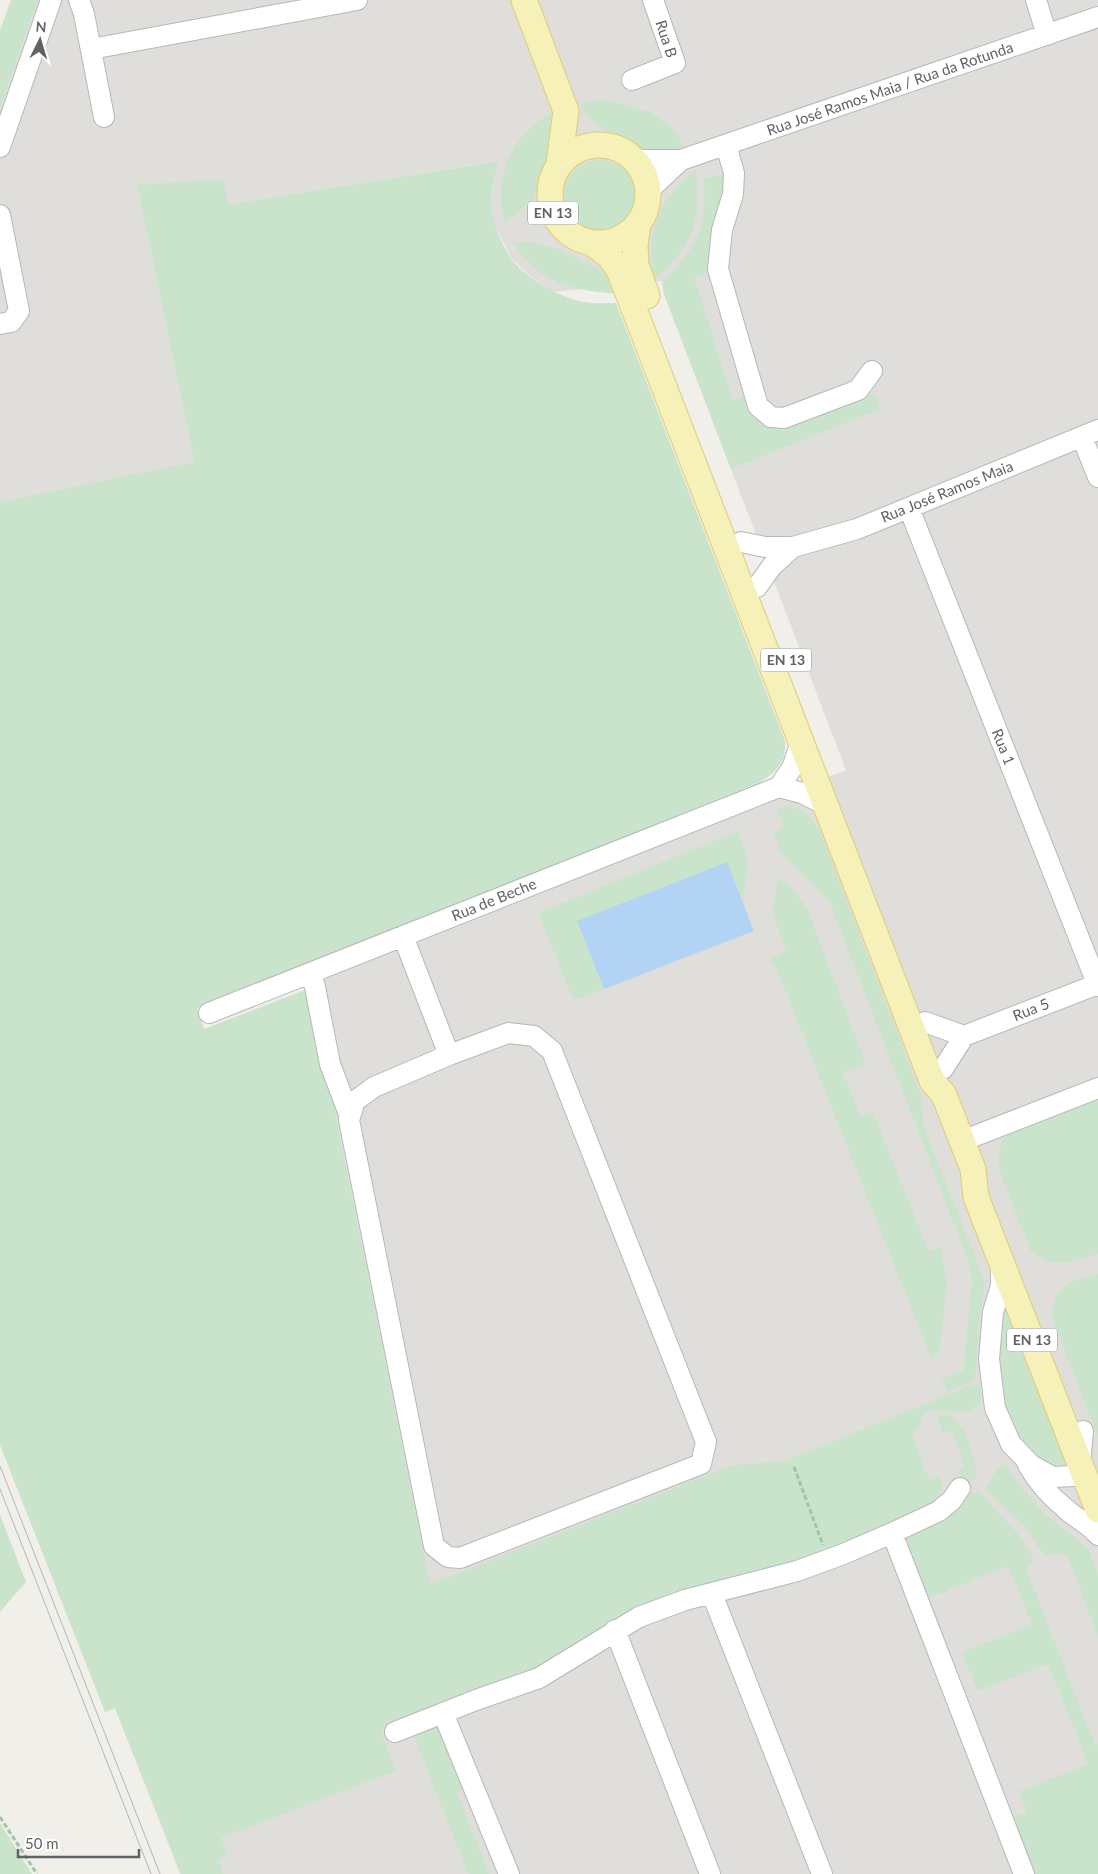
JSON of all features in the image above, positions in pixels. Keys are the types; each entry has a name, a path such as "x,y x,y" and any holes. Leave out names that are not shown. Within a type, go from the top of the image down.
{"main road":[{"name":"EN 13","path":"524,0 566,111 605,145 626,153 635,160"},
{"name":"EN 13","path":"566,111 559,164 552,179 549,196 553,212 562,227 576,237 592,242 618,239 638,223 646,208 648,191"},
{"path":"559,164 572,152 588,145 605,145"},
{"path":"635,160 644,174 648,191"},
{"name":"EN 13","path":"638,223 635,246 636,265 656,322 944,1069 944,1095"},
{"name":"EN 13","path":"592,242 609,256 619,270 932,1080 944,1095 973,1169 976,1197 1001,1261 1089,1467"},
{"path":"678,423 728,530 734,538 741,542"},
{"name":"EN 13","path":"973,1169 992,1190 1083,1432 1098,1510"}],"street":[{"path":"0,147 50,0"},
{"path":"79,0 84,14 104,117"},
{"path":"91,49 357,0"},
{"name":"Rua B","path":"632,80 675,63 653,0"},
{"path":"1036,0 1047,35"},
{"name":"Rua José Ramos Maia / Rua da Rotunda","path":"635,160 681,160 1098,17"},
{"path":"726,145 734,173 733,194 722,230 718,269 758,406 772,417 784,418 858,390 872,371"},
{"name":"Rua José Ramos Maia / Rua da Rotunda","path":"648,191 681,160"},
{"path":"0,215 19,311 11,322 0,324"},
{"path":"1090,434 1098,477"},
{"name":"Rua José Ramos Maia","path":"741,542 765,547 793,547 857,529 1090,434"},
{"name":"Rua 1","path":"908,508 1098,985"},
{"name":"Rua José Ramos Maia","path":"757,587 772,566 793,547"},
{"path":"801,742 792,768 779,786 802,793 824,804"},
{"name":"Rua de Beche","path":"209,1013 779,786"},
{"path":"403,936 449,1055"},
{"path":"310,973 330,1064 350,1116"},
{"name":"Rua 5","path":"964,1036 1098,985"},
{"path":"925,1022 964,1036 944,1069"},
{"path":"508,1033 534,1036 552,1051 706,1442 701,1464 460,1558 448,1557 434,1546 349,1120 355,1101 374,1087 449,1055 508,1033"},
{"path":"962,1141 1098,1088"},
{"path":"1001,1261 1001,1286 993,1312 989,1359 995,1408 1012,1444 1024,1459 1037,1482 1068,1511 1092,1528 1098,1535"},
{"path":"1024,1459 1053,1477 1072,1476 1089,1467"},
{"path":"395,1732 539,1678 638,1617 664,1607 797,1571 892,1533 939,1512 952,1500 960,1488"},
{"path":"892,1533 1024,1874"},
{"path":"712,1594 822,1874"},
{"path":"615,1630 710,1874"},
{"path":"443,1713 509,1874"}],"path":[{"path":"794,1467 828,1560"},
{"path":"0,1817 37,1874"}],"shaded area":[{"path":"38,0 1098,0 1098,1874 180,1874 115,1708 308,982 846,770 664,294 662,281 553,292 530,276 511,258 494,224 491,205 498,161 229,204 137,185 198,482 0,524 0,109"}],"green space":[{"path":"11,0 38,0 0,109 0,30"},
{"path":"599,100 629,105 656,116 674,130 687,152 648,152 605,131 587,115 579,103"},
{"path":"552,112 546,168 532,200 505,223 501,206 501,190 503,174 508,159 526,133"},
{"path":"600,160 620,166 630,176 636,196 630,216 620,226 600,232 580,226 570,216 564,196 570,176 580,166"},
{"path":"499,161 492,190 493,213 501,240 510,257 533,279 566,297 589,303 616,303 785,741 782,761 776,770 760,782 197,1009 204,1029 310,988 430,1584 725,1468 735,1465 784,1461 979,1382 982,1402 969,1412 928,1410 921,1418 919,1429 912,1432 929,1480 939,1476 941,1479 941,1490 934,1505 778,1571 380,1731 396,1771 221,1838 228,1856 218,1860 223,1874 181,1874 115,1708 105,1712 0,1445 0,502 194,462 137,185 223,179 229,204"},
{"path":"696,170 697,204 692,231 678,255 654,280 652,247 653,232 657,218 663,205 672,193"},
{"path":"725,173 727,190 713,224 707,273 694,277 733,400 745,396 782,425 875,393 881,409 731,469 664,294 662,281 683,259 697,236 704,210 704,179"},
{"path":"513,242 532,242 559,249 595,267 615,281 619,294 587,290 558,283 534,268"},
{"path":"789,805 808,814 820,831 922,1098 923,1124 985,1282 980,1313 975,1381 947,1391 942,1378 963,1370 972,1283 970,1266 829,901 782,854 773,832 784,827 777,808"},
{"path":"738,831 748,862 743,904 726,863 578,921 604,989 573,1000 538,913"},
{"path":"778,879 791,887 807,908 866,1064 843,1073 861,1117 873,1112 929,1252 941,1247 947,1282 939,1353 931,1358 777,970 770,958 786,951 772,912"},
{"path":"1098,1094 1098,1254 1069,1263 1049,1262 1031,1252 999,1170 999,1153 1003,1139 1014,1128"},
{"path":"1098,1273 1098,1437 1051,1315 1057,1296 1066,1285"},
{"path":"1010,1298 1071,1466 1057,1469 1029,1455 1006,1416 995,1364 1000,1314"},
{"path":"947,1414 954,1418 965,1433 974,1460 977,1478 963,1484 958,1470 965,1467 952,1430 943,1433 938,1419 940,1415"},
{"path":"1006,1463 1015,1479 1033,1501 1047,1515 1088,1548 1098,1575 1098,1637 1070,1563 1064,1554 1044,1555 1026,1528 985,1489 996,1471"},
{"path":"980,1492 1018,1534 1033,1558 1034,1561 1026,1568 1095,1745 1098,1744 1098,1874 1032,1874 1010,1818 1027,1812 1018,1792 1088,1764 1048,1664 978,1691 961,1653 1032,1624 1008,1566 928,1597 900,1534 961,1495"},
{"path":"0,1515 26,1582 0,1612"},
{"path":"440,1726 464,1789 457,1792 489,1874 468,1874 414,1736"},
{"path":"0,1823 32,1874 0,1874"}],"water":[{"path":"727,862 754,931 604,989 577,921"}],"tram line":[{"path":"0,1466 160,1874"},
{"path":"0,1489 151,1874"}]}
